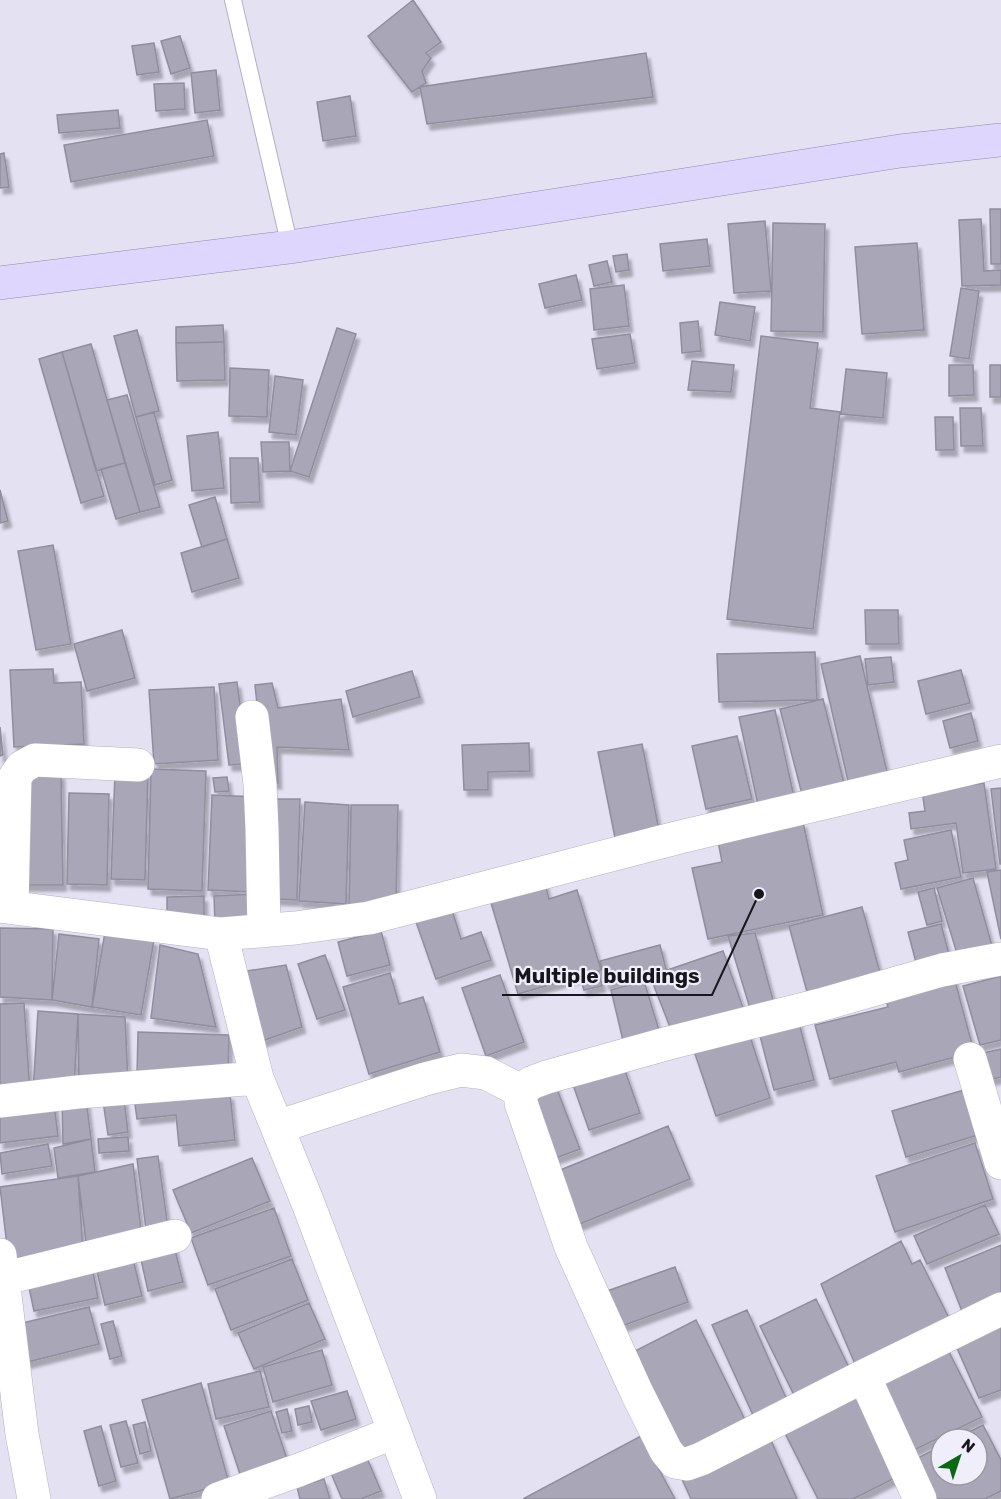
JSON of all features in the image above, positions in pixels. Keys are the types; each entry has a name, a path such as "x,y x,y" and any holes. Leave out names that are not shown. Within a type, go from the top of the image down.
{"highway":[{"path":"0,283 290,247 900,151 1001,140"}],"street":[{"path":"252,717 260,784 264,931"},
{"path":"138,765 35,760 22,767 15,777 6,907 221,934 295,928 369,918 680,837 1001,761"},
{"path":"221,934 257,1078 308,1203 420,1499"},
{"path":"521,1091 531,1083 547,1077 669,1043 820,1005 942,970 1001,959"},
{"path":"970,1059 1001,1163"},
{"path":"277,1127 425,1079 461,1070 486,1073 521,1091"},
{"path":"0,1101 78,1092 257,1078"},
{"path":"521,1091 521,1103 571,1247 637,1394 666,1451 675,1462 687,1464 701,1459 1001,1309"},
{"path":"34,1499 11,1434 2,1286 176,1236"},
{"path":"864,1376 920,1499"},
{"path":"218,1499 395,1432"}],"lane":[{"path":"233,0 290,247"}],"building":[{"path":"413,0 441,42 426,53 431,58 422,71 426,83 412,92 368,36"},
{"path":"180,36 190,68 171,74 161,41"},
{"path":"154,43 159,72 137,75 132,46"},
{"path":"646,53 653,97 427,124 420,87"},
{"path":"216,70 220,110 195,113 191,73"},
{"path":"184,83 185,109 156,111 154,84"},
{"path":"350,96 356,136 323,141 317,102"},
{"path":"118,110 120,128 59,133 57,115"},
{"path":"207,120 214,156 71,182 64,145"},
{"path":"4,153 9,187 0,188 0,154"},
{"path":"990,209 1001,209 1001,264 991,264"},
{"path":"981,219 984,271 1001,270 1001,285 962,286 959,220"},
{"path":"765,221 771,291 734,293 728,224"},
{"path":"773,223 825,224 823,332 771,331"},
{"path":"707,239 710,266 663,271 660,244"},
{"path":"917,243 924,330 862,334 855,247"},
{"path":"627,254 629,270 616,272 613,256"},
{"path":"607,261 612,282 594,286 589,265"},
{"path":"576,275 582,300 545,308 539,284"},
{"path":"624,285 629,326 594,330 590,289"},
{"path":"961,288 979,291 969,359 950,356"},
{"path":"720,302 755,307 750,341 715,335"},
{"path":"698,321 701,351 682,353 680,323"},
{"path":"223,325 224,342 176,343 176,327"},
{"path":"337,328 356,334 309,477 290,471"},
{"path":"137,330 159,411 136,417 114,336"},
{"path":"630,334 635,363 597,369 592,339"},
{"path":"761,336 818,343 810,408 840,412 813,629 727,619"},
{"path":"224,342 225,380 177,381 176,343"},
{"path":"91,344 125,463 96,471 62,352"},
{"path":"62,352 104,496 81,503 39,359"},
{"path":"692,361 734,365 731,392 688,390"},
{"path":"949,365 973,365 974,395 949,396"},
{"path":"990,365 1001,365 1001,397 990,397"},
{"path":"230,368 269,370 267,417 229,416"},
{"path":"846,369 887,373 883,418 841,414"},
{"path":"275,376 303,380 296,435 269,432"},
{"path":"127,395 160,507 140,512 107,400"},
{"path":"960,408 981,408 983,446 961,446"},
{"path":"154,412 172,480 155,485 136,417"},
{"path":"935,417 953,417 954,450 936,450"},
{"path":"218,432 224,488 192,491 187,436"},
{"path":"261,442 289,442 290,471 263,472"},
{"path":"230,458 258,458 260,502 231,503"},
{"path":"125,463 140,512 116,519 101,469"},
{"path":"0,490 8,521 0,523"},
{"path":"215,497 227,539 202,547 189,505"},
{"path":"227,539 239,578 192,592 181,553"},
{"path":"53,545 71,644 36,650 18,551"},
{"path":"865,610 898,610 899,644 866,644"},
{"path":"122,630 135,678 87,691 74,644"},
{"path":"815,652 817,700 719,702 717,654"},
{"path":"860,656 887,772 848,781 821,664"},
{"path":"891,657 894,682 868,685 865,659"},
{"path":"53,669 54,683 81,682 84,744 14,747 10,670"},
{"path":"961,670 970,703 926,714 918,681"},
{"path":"412,671 420,697 353,717 346,691"},
{"path":"237,682 248,764 229,765 219,684"},
{"path":"272,683 278,708 341,699 349,750 277,747 278,783 265,781 255,685"},
{"path":"214,687 218,760 154,764 149,690"},
{"path":"823,699 845,787 803,798 780,709"},
{"path":"775,710 794,797 758,805 739,717"},
{"path":"971,713 978,741 950,748 943,721"},
{"path":"0,727 3,755 0,756"},
{"path":"737,736 752,799 706,809 692,746"},
{"path":"529,743 530,771 488,772 488,790 464,790 462,745"},
{"path":"642,744 660,835 616,843 598,752"},
{"path":"151,769 206,771 202,891 148,889"},
{"path":"115,772 148,773 145,880 111,879"},
{"path":"61,773 63,885 20,885 24,779"},
{"path":"227,777 229,791 215,792 213,778"},
{"path":"984,783 996,869 963,873 956,823 911,829 909,813 925,811 922,791"},
{"path":"1001,788 1001,864 1000,864 991,789"},
{"path":"69,793 109,794 107,885 67,884"},
{"path":"212,795 257,797 253,892 208,890"},
{"path":"274,799 300,799 297,900 276,899"},
{"path":"305,802 349,805 346,904 299,901"},
{"path":"351,805 398,805 396,905 349,907"},
{"path":"803,822 823,915 708,939 692,868 722,862 718,841"},
{"path":"951,830 961,877 901,889 895,863 908,860 904,840"},
{"path":"1001,870 1001,939 987,872"},
{"path":"973,878 994,953 959,960 937,888"},
{"path":"544,880 549,899 577,890 601,970 518,994 489,896"},
{"path":"934,888 942,921 927,925 918,892"},
{"path":"255,894 257,922 215,924 214,896"},
{"path":"204,896 204,922 167,922 167,897"},
{"path":"451,907 461,939 481,932 491,960 436,979 415,919"},
{"path":"862,907 882,980 809,999 789,926"},
{"path":"941,924 951,962 918,970 908,932"},
{"path":"0,928 53,929 52,1000 0,997"},
{"path":"381,931 390,965 347,976 338,942"},
{"path":"105,932 154,940 141,1015 92,1007"},
{"path":"755,933 776,1011 753,1018 728,936"},
{"path":"59,934 99,939 92,1007 52,1000"},
{"path":"160,945 198,954 216,1027 151,1018"},
{"path":"660,945 666,969 606,984 600,961"},
{"path":"723,951 747,1019 674,1037 650,976"},
{"path":"325,955 345,1010 317,1019 298,964"},
{"path":"286,965 302,1027 262,1041 240,972"},
{"path":"599,972 602,986 584,990 580,977"},
{"path":"390,973 399,1004 423,997 440,1052 369,1074 343,987"},
{"path":"500,975 524,1042 486,1056 462,988"},
{"path":"1001,976 1001,1040 980,1045 963,986"},
{"path":"954,977 974,1052 899,1072 896,1062 830,1079 815,1025 888,1007 885,995"},
{"path":"644,981 662,1040 625,1049 611,990"},
{"path":"24,1003 30,1093 0,1096 0,1004"},
{"path":"38,1011 78,1014 74,1088 33,1092"},
{"path":"78,1014 125,1017 128,1082 79,1087"},
{"path":"798,1019 814,1080 774,1090 758,1028"},
{"path":"747,1027 770,1098 716,1116 692,1045"},
{"path":"138,1032 229,1035 228,1078 137,1075"},
{"path":"1001,1049 1001,1077 984,1081 978,1054"},
{"path":"622,1062 640,1113 589,1130 571,1079"},
{"path":"555,1084 580,1149 550,1160 526,1095"},
{"path":"964,1090 978,1135 906,1157 892,1111"},
{"path":"230,1094 235,1140 179,1146 176,1115 137,1119 135,1104"},
{"path":"86,1099 91,1139 63,1144 62,1101"},
{"path":"124,1099 128,1132 108,1135 103,1101"},
{"path":"54,1104 58,1136 0,1143 0,1111"},
{"path":"668,1126 690,1179 575,1226 553,1173"},
{"path":"128,1137 129,1151 99,1153 98,1139"},
{"path":"91,1139 95,1172 58,1178 54,1148"},
{"path":"975,1143 993,1199 895,1232 876,1176"},
{"path":"48,1144 52,1166 2,1174 0,1153"},
{"path":"158,1156 169,1235 147,1237 137,1159"},
{"path":"252,1158 270,1201 191,1233 173,1190"},
{"path":"133,1164 142,1238 86,1242 78,1176"},
{"path":"78,1176 83,1252 10,1271 0,1187"},
{"path":"985,1205 999,1234 927,1264 914,1236"},
{"path":"274,1208 291,1256 208,1285 191,1238"},
{"path":"901,1241 912,1264 920,1260 952,1324 858,1371 821,1284"},
{"path":"1001,1245 1001,1296 962,1311 945,1268"},
{"path":"174,1246 183,1282 148,1291 140,1255"},
{"path":"132,1255 142,1296 105,1305 95,1263"},
{"path":"292,1259 308,1300 231,1330 215,1289"},
{"path":"91,1262 98,1298 34,1311 27,1278"},
{"path":"675,1267 688,1302 619,1327 607,1291"},
{"path":"816,1299 853,1376 798,1403 760,1326"},
{"path":"309,1303 325,1339 254,1369 238,1333"},
{"path":"89,1307 99,1344 20,1364 10,1326"},
{"path":"747,1310 787,1400 753,1415 712,1325"},
{"path":"1001,1316 1001,1390 979,1398 954,1341"},
{"path":"696,1320 746,1422 681,1454 631,1353"},
{"path":"113,1321 122,1356 110,1359 101,1324"},
{"path":"947,1348 982,1417 961,1427 929,1427 929,1443 906,1454 876,1384"},
{"path":"322,1350 332,1385 273,1402 263,1367"},
{"path":"260,1371 269,1407 216,1419 208,1384"},
{"path":"201,1383 229,1483 170,1499 142,1400"},
{"path":"856,1390 899,1476 853,1499 818,1499 782,1427"},
{"path":"347,1391 356,1419 321,1430 311,1401"},
{"path":"309,1406 312,1422 298,1425 295,1409"},
{"path":"287,1409 292,1431 282,1433 276,1412"},
{"path":"271,1411 288,1462 241,1477 224,1426"},
{"path":"126,1421 138,1463 121,1467 110,1425"},
{"path":"145,1422 151,1451 140,1454 133,1425"},
{"path":"101,1426 116,1481 99,1486 84,1431"},
{"path":"641,1436 675,1499 523,1499"},
{"path":"989,1437 1001,1460 1001,1491 985,1499 926,1499 908,1463 929,1452 929,1487 989,1487"},
{"path":"770,1438 797,1499 691,1499 681,1477"},
{"path":"367,1458 381,1491 361,1499 342,1499 331,1473"},
{"path":"324,1479 330,1499 300,1499 297,1487"}],"place":[{"name":"Multiple buildings","path":"759,894"}]}
